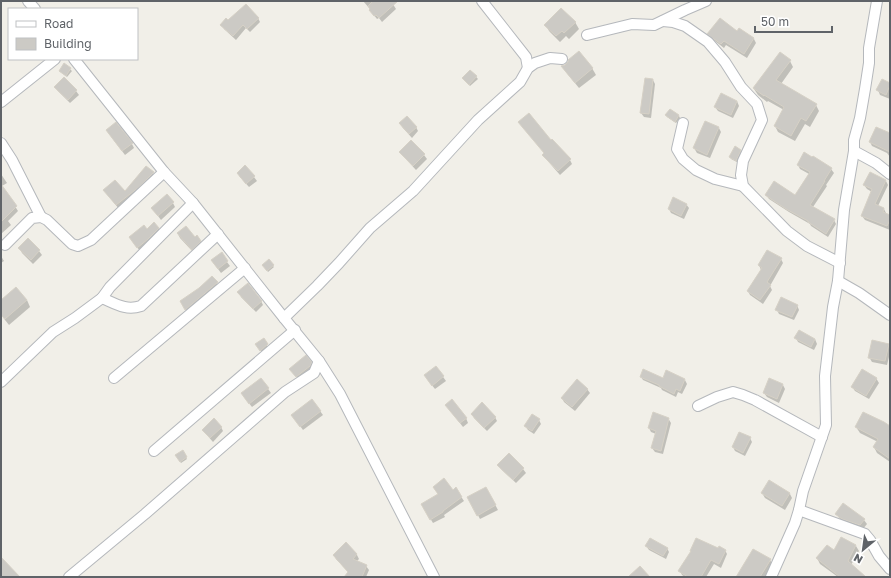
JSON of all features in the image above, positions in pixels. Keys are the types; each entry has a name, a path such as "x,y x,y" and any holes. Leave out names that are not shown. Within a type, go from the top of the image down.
{"street":[{"path":"482,1 526,57 528,68"},
{"path":"587,35 632,24 654,25 706,1"},
{"path":"771,577 795,523 803,491 826,425 825,376 838,281 844,210 854,151 854,140 860,118 865,89 869,48 877,1"},
{"path":"663,21 673,22 685,26 708,42 725,62 740,87 757,104 762,120 743,161 741,175 743,186"},
{"path":"284,318 317,286 370,228 413,191 478,120 520,82 528,68 535,63 550,58 562,59"},
{"path":"1,102 53,60"},
{"path":"75,60 164,172 193,203 319,361 344,401 434,577"},
{"path":"683,123 677,149 683,159 696,170 715,179 743,186 787,231 807,246 840,263"},
{"path":"1,143 12,160 41,217"},
{"path":"854,151 876,162 890,174"},
{"path":"5,245 32,218 41,217 47,220 72,244 78,246 91,240 164,172"},
{"path":"1,382 53,332 102,298 110,287 193,203"},
{"path":"102,298 126,308 133,309 141,306 218,234"},
{"path":"114,378 245,268"},
{"path":"838,281 859,293 890,315"},
{"path":"154,451 295,330"},
{"path":"69,577 145,514 285,392 314,373 319,361"},
{"path":"314,373 329,376"},
{"path":"698,406 717,396 733,392 755,400 822,437"},
{"path":"799,510 865,534 879,556 890,569"}],"building":[{"path":"373,1 398,1 379,18 376,15 374,16 369,10 370,9 368,6"},
{"path":"246,4 259,18 247,29 243,25 233,36 220,25 226,18 228,20"},
{"path":"561,8 576,22 564,33 562,31 556,36 544,25"},
{"path":"720,18 737,31 739,28 754,38 744,54 724,41 721,44 707,34"},
{"path":"579,51 593,68 575,83 561,66 565,65 568,60"},
{"path":"780,52 791,60 776,80 817,104 806,121 801,118 791,136 774,126 784,107 753,88"},
{"path":"64,63 71,68 66,76 59,71"},
{"path":"470,70 477,76 469,85 462,78"},
{"path":"64,77 77,90 68,100 54,87"},
{"path":"645,78 653,79 649,114 640,113"},
{"path":"882,79 890,83 886,95 876,90"},
{"path":"721,93 737,101 731,115 714,107"},
{"path":"670,109 679,115 675,122 665,115"},
{"path":"529,113 551,140 552,139 571,159 558,171 542,155 544,153 518,122"},
{"path":"407,116 417,127 409,134 399,123"},
{"path":"705,121 719,127 707,155 693,148"},
{"path":"116,122 133,143 122,151 106,130"},
{"path":"876,127 890,133 890,152 869,142"},
{"path":"411,140 425,154 413,166 399,152"},
{"path":"735,146 741,150 736,161 729,157"},
{"path":"804,152 832,168 810,205 835,219 826,234 808,221 765,195 774,181 795,195 810,172 797,165"},
{"path":"245,165 255,176 246,184 237,173"},
{"path":"146,166 154,172 139,187 116,205 103,190 115,180 125,191"},
{"path":"870,172 886,180 875,204 884,208 883,212 890,215 890,220 887,226 861,216 872,189 863,185"},
{"path":"1,184 17,206 1,222"},
{"path":"167,194 174,202 158,216 151,208"},
{"path":"673,197 687,204 681,216 668,209"},
{"path":"154,222 159,228 137,248 129,237 144,225 147,229"},
{"path":"186,226 195,237 197,235 201,241 192,250 177,233"},
{"path":"28,238 40,250 31,260 18,248"},
{"path":"767,250 782,258 767,282 771,285 760,300 747,291 762,268 758,265"},
{"path":"222,252 228,261 218,269 211,260"},
{"path":"269,259 274,265 267,271 262,265"},
{"path":"212,276 218,282 185,310 180,301 199,288"},
{"path":"248,283 262,301 253,309 237,292"},
{"path":"16,287 27,300 5,319 1,315 1,300"},
{"path":"781,297 798,305 792,317 775,310"},
{"path":"799,330 815,339 811,347 794,338"},
{"path":"264,338 268,344 260,351 255,344"},
{"path":"872,340 889,344 885,361 868,358"},
{"path":"306,355 312,362 310,366 296,377 289,369"},
{"path":"436,366 444,376 432,386 424,375"},
{"path":"643,369 663,378 666,370 685,379 680,391 676,389 674,394 659,385 640,377"},
{"path":"862,369 877,378 866,396 851,387"},
{"path":"261,378 269,388 249,404 241,393"},
{"path":"769,378 783,384 777,399 763,393"},
{"path":"577,379 588,389 572,407 561,398"},
{"path":"312,399 321,411 300,427 291,415"},
{"path":"452,399 467,418 460,423 445,405"},
{"path":"482,402 496,417 484,428 471,414"},
{"path":"653,412 669,418 661,451 651,448 656,431 648,428"},
{"path":"863,412 890,426 890,459 873,447 878,439 855,427"},
{"path":"532,414 540,419 532,431 524,426"},
{"path":"214,418 222,427 210,438 202,430"},
{"path":"739,432 751,437 743,453 732,447"},
{"path":"183,450 187,457 180,462 175,455"},
{"path":"509,453 524,468 513,480 497,465"},
{"path":"444,478 453,490 456,487 462,497 430,520 421,504 438,494 433,487"},
{"path":"769,480 790,493 782,506 761,493"},
{"path":"486,487 496,505 477,516 467,497"},
{"path":"843,503 865,519 860,525 842,519 835,514"},
{"path":"841,537 856,545 848,561 866,577 840,577 816,558 827,545 834,550"},
{"path":"650,538 668,548 663,556 645,546"},
{"path":"696,538 726,550 719,564 711,560 701,577 688,577 678,571 691,551"},
{"path":"346,542 357,554 353,559 367,565 362,577 344,577 348,572 333,555"},
{"path":"753,549 771,559 760,577 736,577"},
{"path":"1,557 20,577 1,577"},
{"path":"640,566 650,577 628,577"}]}
